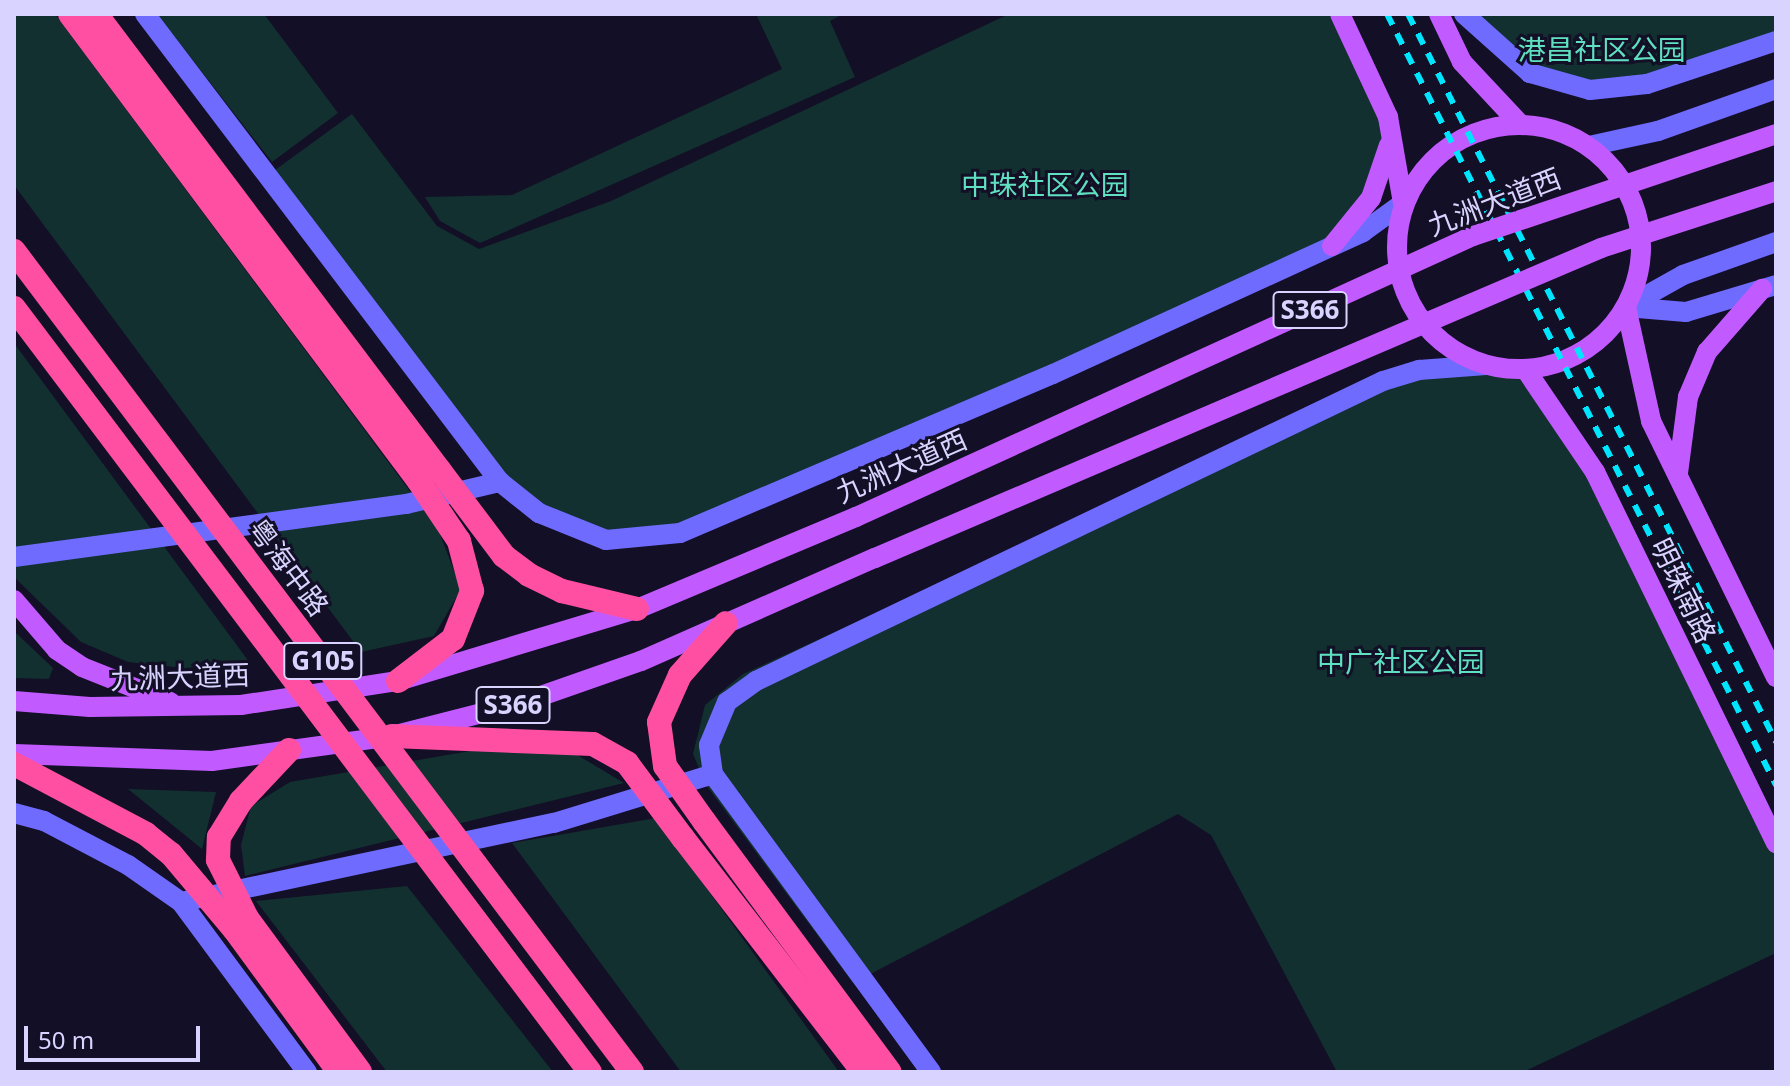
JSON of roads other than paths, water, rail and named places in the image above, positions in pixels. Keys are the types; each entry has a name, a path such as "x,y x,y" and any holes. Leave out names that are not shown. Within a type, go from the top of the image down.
{"highway":[{"path":"70,14 429,476 504,556 529,575 562,591 637,609"},
{"path":"96,14 429,476 459,541 472,591 453,639 398,681"},
{"name":"粤海中路","path":"14,251 632,1072"},
{"name":"G105","path":"14,308 590,1072"},
{"path":"726,623 680,675 659,722 665,766 890,1072"},
{"path":"392,736 593,744 627,763 863,1072"},
{"path":"289,750 241,801 219,837 218,860 241,924 339,1072"},
{"path":"14,764 146,834 171,854 241,924 360,1072"}],"main road":[{"path":"145,14 500,482 539,513 606,540 680,533 1332,246 1403,203"},
{"path":"1340,14 1388,117 1403,203"},
{"path":"1439,14 1462,62 1520,124"},
{"path":"1464,14 1530,73 1590,90 1647,84 1776,41"},
{"path":"1589,146 1658,131 1776,89"},
{"path":"1332,246 1382,175 1388,117"},
{"path":"1486,365 1448,348 1419,319 1407,295 1395,242 1403,203 1424,168 1451,144 1484,129 1520,124 1556,130 1589,146 1616,171 1633,202 1642,238 1639,274 1626,307"},
{"name":"九洲大道西","path":"14,701 241,705 398,681 637,609 1473,236 1776,134"},
{"name":"S366","path":"14,754 212,761 392,736 518,704 726,623 1588,253 1776,191"},
{"path":"931,1072 713,774 709,745 727,702 756,681 1383,381 1419,370 1486,365 1526,370 1566,360 1589,346 1626,307 1683,275 1776,242"},
{"path":"1626,307 1686,312 1769,287"},
{"path":"1678,473 1688,397 1707,352 1769,287"},
{"name":"明珠南路","path":"1626,307 1651,421 1776,677"},
{"name":"明珠南路","path":"1526,370 1595,472 1776,843"},
{"path":"14,557 406,504 500,482"},
{"path":"14,600 37,629 82,667 182,706"},
{"path":"181,902 554,823 713,774"},
{"path":"14,813 44,821 128,865 181,902 307,1072"}],"railway":[{"path":"1387,14 1776,785"},
{"path":"1408,14 1776,742"}],"park label":[{"name":"港昌社区公园","path":"1602,49"},
{"name":"中珠社区公园","path":"1045,184"},
{"name":"中广社区公园","path":"1401,661"}]}
